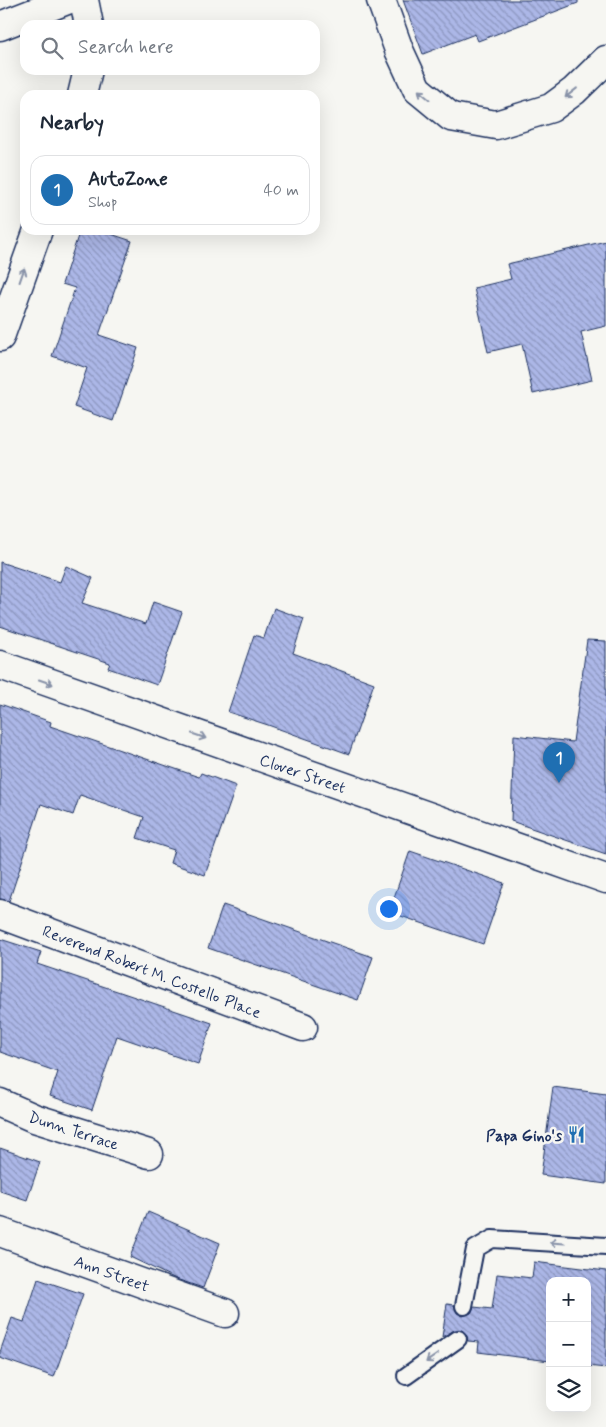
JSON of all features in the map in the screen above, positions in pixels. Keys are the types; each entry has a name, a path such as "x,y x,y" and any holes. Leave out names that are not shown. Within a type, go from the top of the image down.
{"street":[{"path":"0,26 67,0"},
{"path":"84,0 88,20"},
{"path":"381,0 399,50 417,90 451,117 496,125 551,108 574,91 606,60"},
{"path":"83,90 87,75"},
{"path":"0,337 36,235"},
{"name":"Clover Street","path":"0,666 606,880"},
{"name":"Reverend Robert M. Costello Place","path":"0,914 303,1028"},
{"name":"Dunn Terrace","path":"0,1103 34,1118 150,1154"},
{"name":"Ann Street","path":"0,1232 225,1313"}],"lane":[{"path":"464,1306 475,1249 492,1239 606,1246"},
{"path":"406,1376 458,1339"}],"building":[{"path":"403,0 578,0 578,3 478,41 475,34 423,54"},
{"path":"78,235 114,235 132,241 99,335 138,348 113,421 74,407 87,368 52,356 75,288 62,284"},
{"path":"606,241 606,326 581,332 592,380 533,394 522,344 488,352 474,288 511,279 507,264"},
{"path":"0,562 60,582 66,566 93,578 82,603 146,624 153,602 182,612 157,685 108,668 110,663 0,626"},
{"path":"274,608 304,619 293,653 374,683 349,754 228,712 254,635 264,638"},
{"path":"587,640 606,641 606,854 511,821 514,735 573,742"},
{"path":"0,704 51,722 50,726 199,777 201,773 236,786 205,875 170,863 174,850 137,838 144,817 80,795 73,815 41,804 9,901 0,899"},
{"path":"410,851 504,883 483,944 389,912"},
{"path":"223,905 373,957 358,1000 208,948"},
{"path":"0,939 41,952 37,964 212,1023 198,1064 117,1036 92,1110 50,1096 58,1072 0,1052"},
{"name":"Papa Gino's","path":"553,1087 606,1094 606,1184 541,1175"},
{"path":"0,1148 40,1162 27,1200 0,1191"},
{"path":"148,1212 220,1243 203,1288 176,1279 130,1257"},
{"path":"534,1262 606,1271 606,1368 591,1366 591,1277 546,1277 546,1360 478,1352 479,1342 468,1341 466,1334 462,1330 453,1331 442,1337 447,1304 454,1305 457,1313 463,1316 471,1313 474,1307 492,1309 497,1274 532,1278"},
{"path":"38,1279 83,1294 54,1377 0,1358 0,1352 12,1318 24,1322"}],"place":[{"name":"AutoZone","path":"559,783"},
{"name":"Papa Gino's","path":"576,1135"}]}
